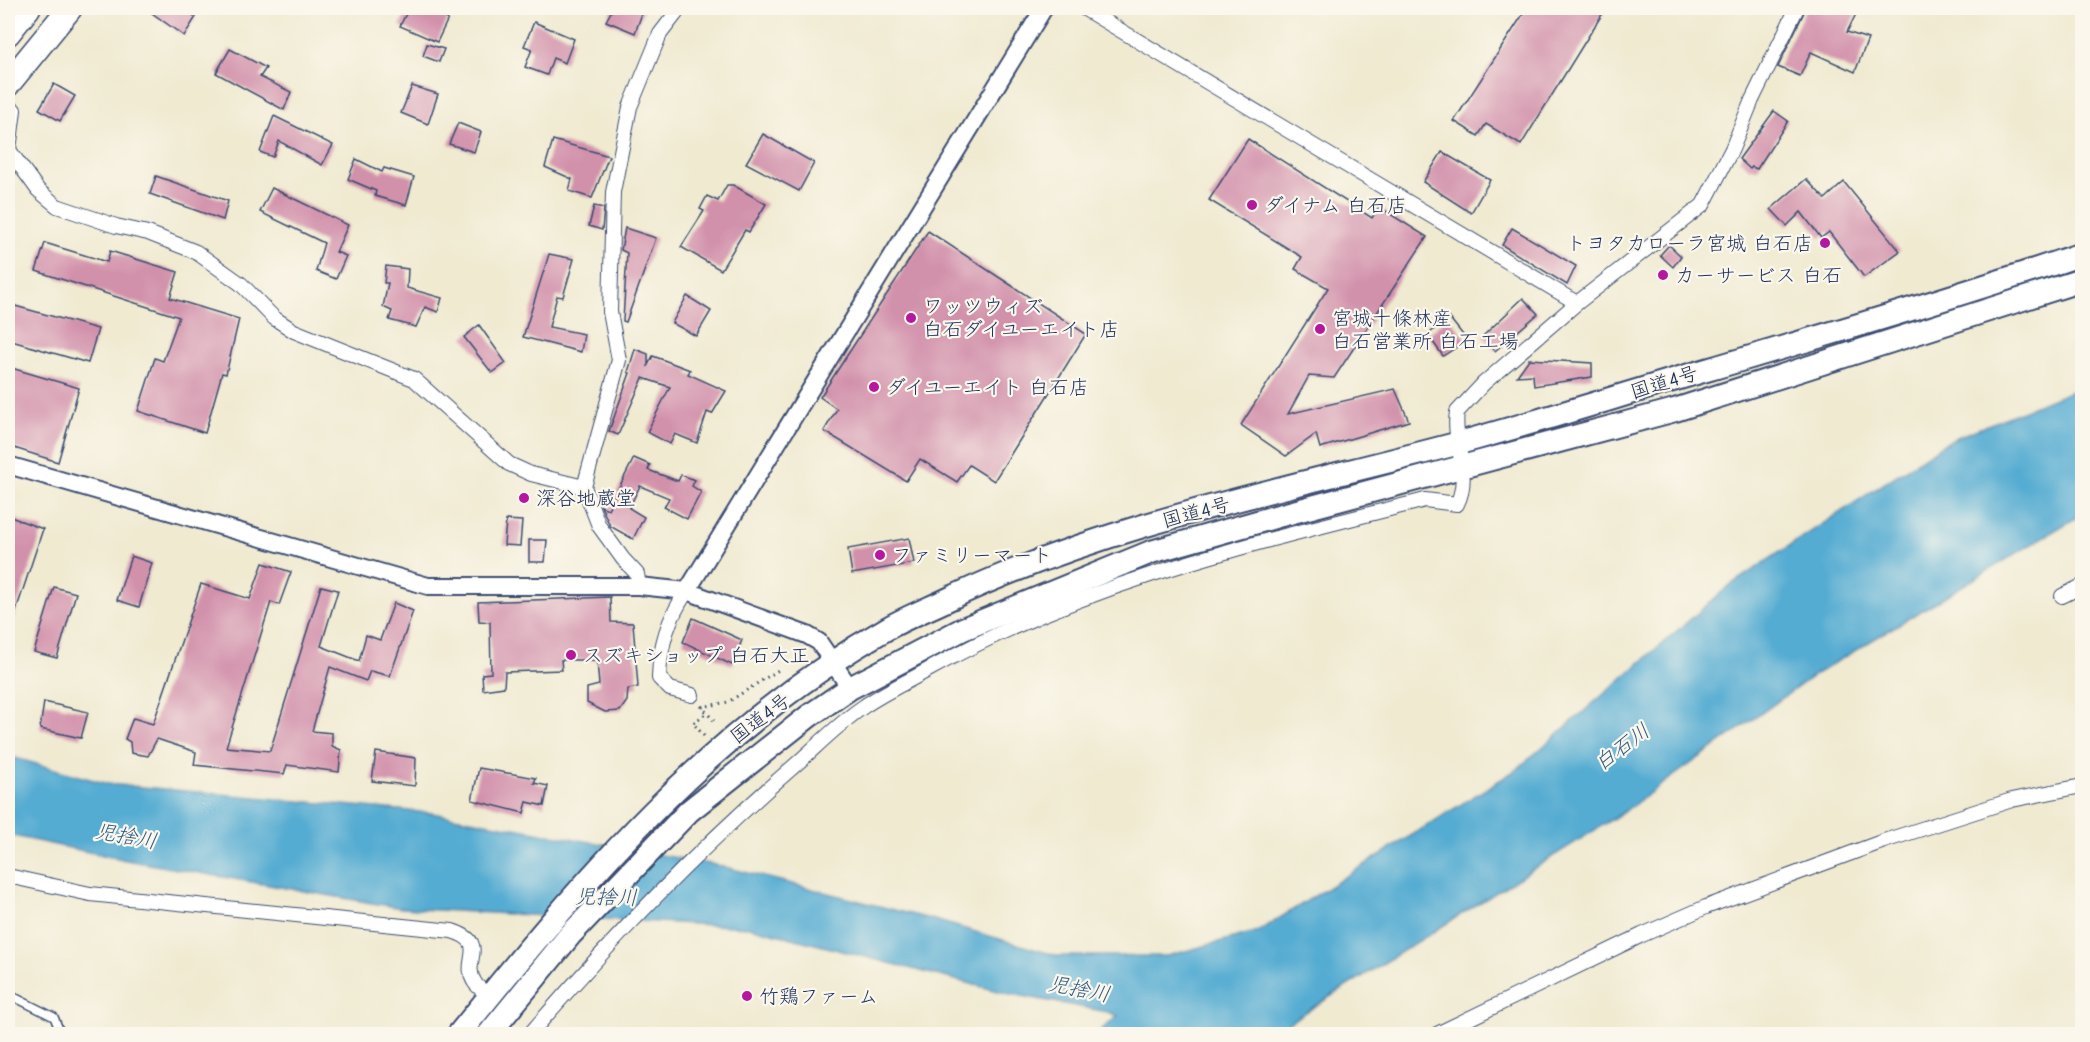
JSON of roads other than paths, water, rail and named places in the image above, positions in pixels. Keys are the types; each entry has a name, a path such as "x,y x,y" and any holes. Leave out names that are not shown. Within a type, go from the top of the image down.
{"highway":[{"path":"8,33 28,8"},
{"path":"8,84 70,8"},
{"name":"国道4号","path":"459,1035 606,861 665,799 730,740 834,662 889,627 1006,573 1095,540 1458,444 1984,287 2082,254"},
{"name":"国道4号","path":"489,1035 570,935 660,839 720,785 809,716 850,688 963,629 1151,552 1675,410 2082,280"}],"street":[{"path":"639,586 638,574 623,559 599,526 584,487 619,360 610,312 615,182 630,107 660,34 680,8"},
{"path":"692,695 670,689 659,678 660,650 671,614 1044,8"},
{"path":"1083,8 1577,303"},
{"path":"530,1035 605,948 694,856 863,707 957,654 1068,603 1215,554 1425,500 1457,504 1463,482 1457,412 1484,383 1577,303 1703,205 1732,149 1752,100 1797,8"},
{"path":"14,110 9,150 38,190 57,206 116,226 148,233 196,252 241,285 274,318 294,331 414,379 509,464 531,474 584,487"},
{"path":"8,465 428,585 639,586 687,591 807,635 819,642 850,688"},
{"path":"2062,596 2082,586"},
{"path":"1437,1035 1642,935 1706,908 1894,837 2012,800 2082,786"},
{"path":"8,876 90,894 452,931 467,937 471,942 472,977 475,983 490,996"}],"lane":[{"path":"8,994 54,1017 61,1035"}],"water":[{"path":"2082,387 2082,514 1816,674 1622,813 1271,1034 1096,1034 1118,1016 1108,1012 1006,993 749,927 401,908 126,860 8,835 8,756 108,784 432,813 721,866 938,921 1058,956 1167,956 1259,931 1516,770 1730,585 1950,440"}],"place":[{"name":"ダイナム 白石店","path":"1252,205"},
{"name":"トヨタカローラ宮城 白石店","path":"1825,243"},
{"name":"カーサービス 白石","path":"1663,275"},
{"name":"ワッツウィズ 白石ダイユーエイト店","path":"911,318"},
{"name":"宮城十條林産 白石営業所 白石工場","path":"1320,329"},
{"name":"ダイユーエイト 白石店","path":"874,387"},
{"name":"深谷地蔵堂","path":"524,498"},
{"name":"ファミリーマート","path":"880,555"},
{"name":"スズキショップ 白石大正","path":"571,655"},
{"name":"竹鶏ファーム","path":"747,996"}],"water label":[{"name":"白石川","path":"1622,747"},
{"name":"児捨川","path":"126,836"},
{"name":"児捨川","path":"606,897"},
{"name":"児捨川","path":"1079,989"}]}
